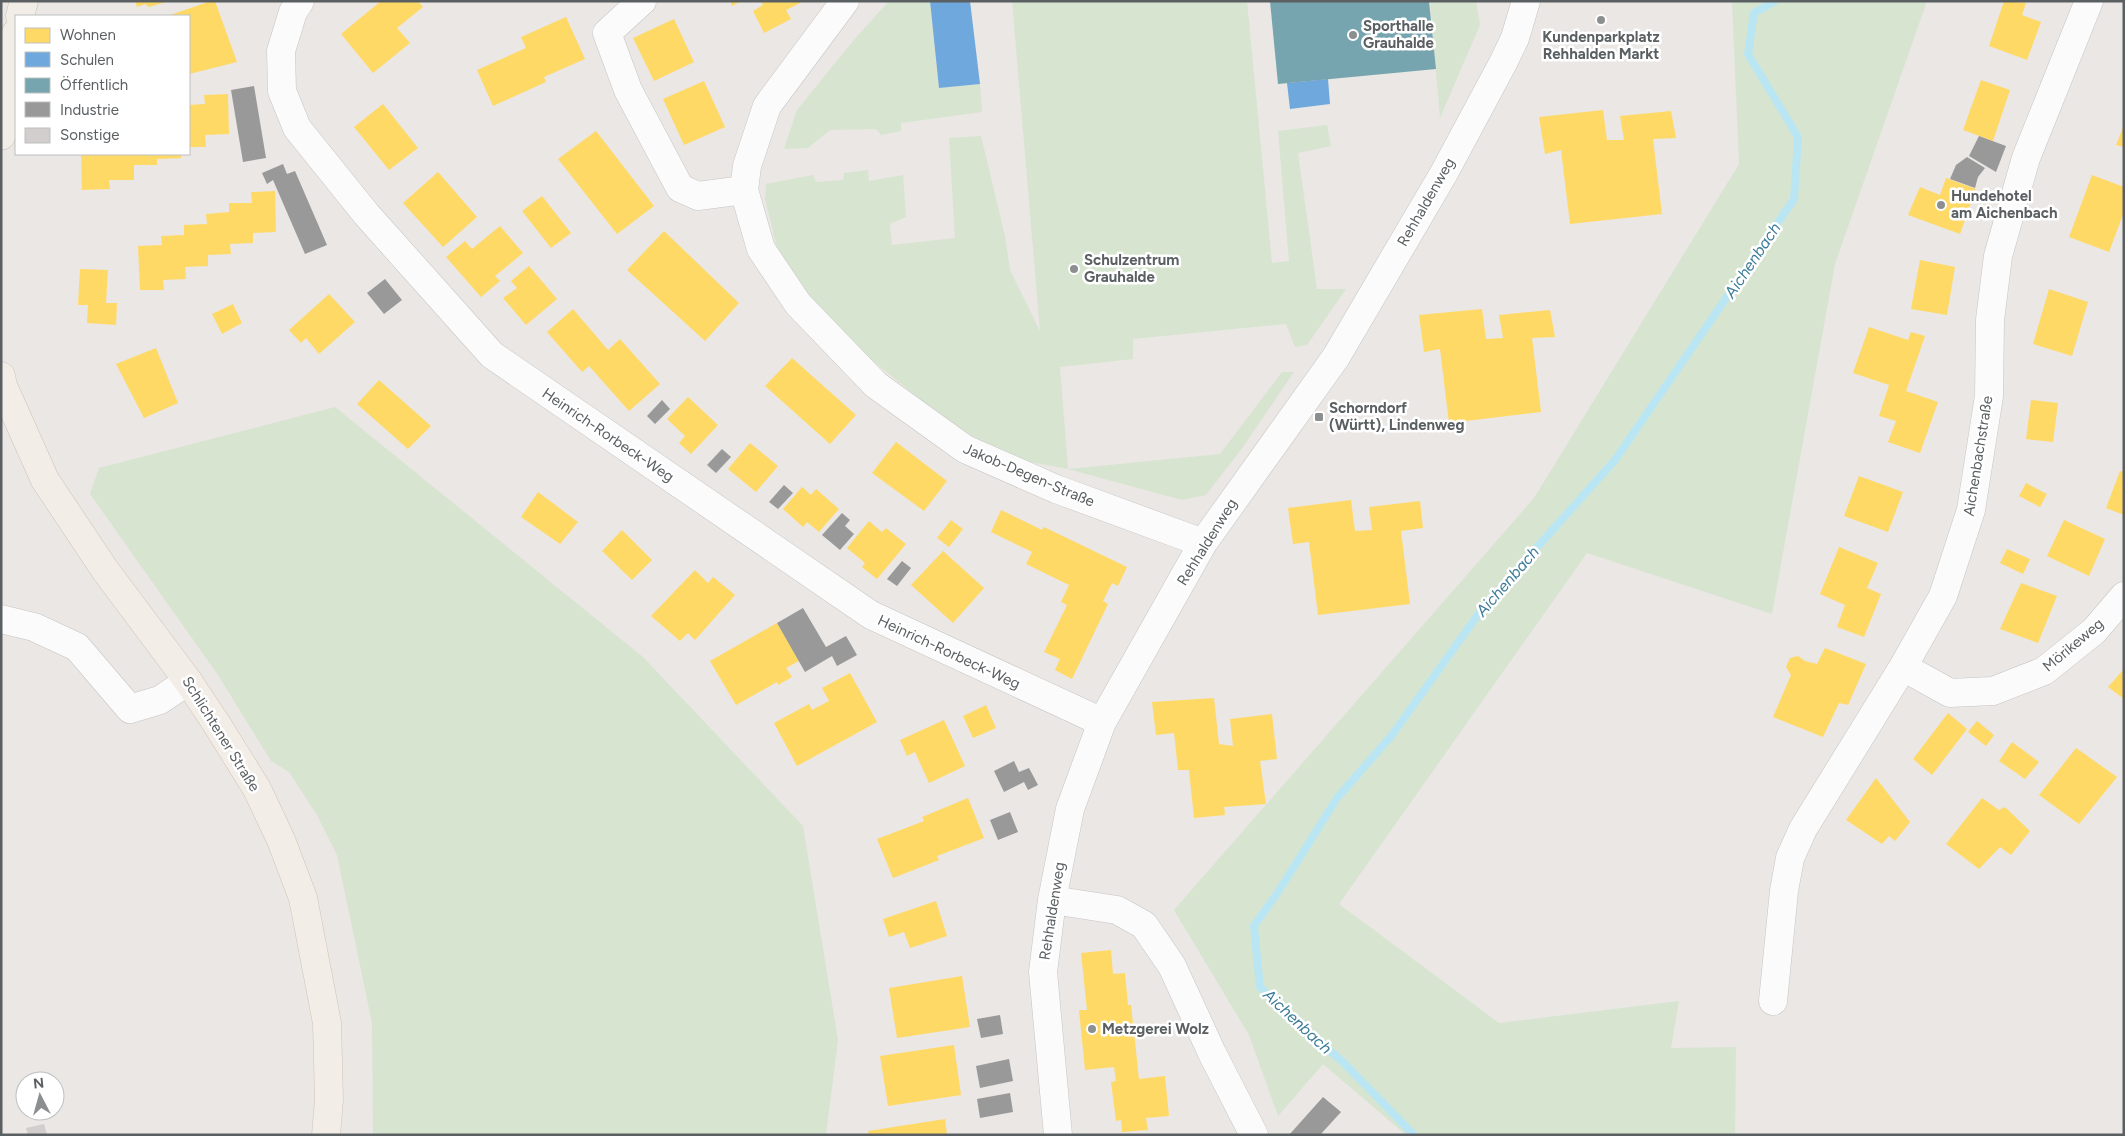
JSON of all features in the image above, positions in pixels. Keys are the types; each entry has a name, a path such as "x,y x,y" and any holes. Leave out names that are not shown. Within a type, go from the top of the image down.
{"main road":[{"path":"20,15 24,1"},
{"path":"1,136 15,37"},
{"name":"Schlichtener Straße","path":"1,376 3,386 45,480 105,570 188,681 257,789 281,840 303,898 327,1023 329,1100 326,1135"}],"street":[{"name":"Heinrich-Rorbeck-Weg","path":"300,1 293,12 281,51 282,91 297,128 367,216 492,355 870,615 1102,722"},
{"path":"642,1 608,33 628,90 680,188 698,196 744,190"},
{"name":"Jakob-Degen-Straße","path":"845,1 767,106 746,166 744,190 761,250 798,304 876,385 965,449 1056,489 1203,543"},
{"name":"Rehhaldenweg","path":"1058,1135 1043,972 1052,900 1070,809 1102,722 1203,543 1336,357 1444,172 1503,63 1515,38 1526,1"},
{"name":"Aichenbachstraße","path":"1773,1001 1784,891 1790,858 1802,829 1903,667 1943,596 1971,510 1989,396 1990,320 1998,256 2026,158 2089,1"},
{"name":"Mörikeweg","path":"1903,667 1950,694 1993,692 2044,671 2094,631 2124,596"},
{"path":"1,620 34,627 77,647 130,709 160,700 188,681"},
{"path":"1052,900 1117,910 1144,925 1172,966 1208,1044 1254,1135"}],"green space":[{"path":"889,1 930,1 939,88 980,84 982,112 901,123 901,131 881,135 876,129 830,130 808,148 784,149 797,110 853,41"},
{"path":"1012,1 1247,1 1272,263 1289,261 1278,131 1327,125 1331,146 1298,153 1317,289 1346,289 1307,345 1295,347 1286,324 1133,339 1133,359 1060,367 1068,469 1014,459 951,424 854,346 800,289 777,248 765,199 766,184 813,175 816,182 843,180 844,173 868,170 869,181 903,175 906,217 890,224 892,245 955,238 949,138 981,136 1005,236 1010,270 1040,331"},
{"path":"1430,1 1476,1 1480,25 1440,118"},
{"path":"1732,1 1927,1 1835,264 1772,614 1587,553 1339,904 1499,1023 1679,1001 1671,1048 1736,1047 1735,1135 1406,1135 1323,1064 1278,1116 1249,1035 1174,910 1534,498 1739,164"},
{"path":"1282,372 1294,372 1243,447 1206,495 1182,500 1068,469 1220,454"},
{"path":"335,407 643,657 803,826 838,1040 826,1135 373,1135 372,1023 337,855 317,815 289,772 271,761 218,675 90,494 99,468"}],"building: Wohnen":[{"path":"135,1 166,2 149,7 145,4 137,7"},
{"path":"215,1 237,62 190,74 190,15 170,15"},
{"path":"381,1 418,1 423,7 397,28 410,43 373,73 341,34"},
{"path":"730,1 741,1 732,6"},
{"path":"761,1 804,1 786,10 791,19 764,33 753,11 763,5"},
{"path":"2004,1 2026,3 2022,15 2041,22 2027,60 1989,46"},
{"path":"566,17 585,59 544,77 546,82 493,106 477,70 526,48 521,37"},
{"path":"674,19 694,62 654,81 633,38"},
{"path":"1981,80 2010,90 1993,141 1963,130"},
{"path":"704,81 725,127 684,145 663,99"},
{"path":"228,94 229,134 205,135 206,147 190,147 190,105 205,104 204,95"},
{"path":"383,104 418,148 389,170 354,127"},
{"path":"1603,110 1607,140 1624,140 1620,116 1671,111 1676,138 1653,139 1662,214 1570,224 1561,150 1545,154 1539,117"},
{"path":"2124,125 2124,147 2116,145"},
{"path":"596,131 654,206 617,234 558,159"},
{"path":"81,155 181,155 181,158 157,159 157,165 134,165 134,180 109,180 110,189 82,190"},
{"path":"438,172 477,217 443,247 403,203"},
{"path":"2092,175 2124,187 2124,212 2109,252 2069,237"},
{"name":"Hundehotel am Aichenbach","path":"1946,178 1976,189 1960,234 1908,215 1920,187 1940,195"},
{"path":"275,191 276,232 253,233 253,243 230,244 231,254 208,255 208,266 185,267 186,279 163,280 164,290 140,290 138,246 162,245 161,236 184,235 184,225 207,224 206,214 229,212 229,203 252,203 251,192"},
{"path":"542,196 571,233 551,248 522,211"},
{"path":"500,226 523,253 495,276 500,281 481,297 446,257 465,241 472,249"},
{"path":"664,231 739,303 705,341 627,270"},
{"path":"1920,260 1955,267 1947,315 1911,309"},
{"path":"529,266 557,299 526,325 503,298 517,288 511,281"},
{"path":"80,269 108,270 106,303 117,303 116,325 87,323 88,305 78,305"},
{"path":"2049,289 2088,302 2072,356 2033,344"},
{"path":"329,294 355,322 319,354 306,338 301,343 289,330"},
{"path":"233,304 242,323 222,334 212,314"},
{"path":"573,309 608,350 620,339 660,384 629,411 589,366 582,372 547,332"},
{"path":"1482,309 1486,339 1503,338 1499,315 1550,310 1555,337 1532,338 1541,412 1449,423 1440,349 1424,352 1419,315"},
{"path":"1869,327 1908,340 1911,332 1925,336 1906,391 1938,402 1920,453 1888,442 1896,421 1879,416 1889,385 1853,373"},
{"path":"156,348 178,403 144,418 116,364"},
{"path":"792,358 856,415 830,444 765,386"},
{"path":"379,380 431,426 408,449 357,404"},
{"path":"688,397 718,425 691,454 679,443 685,436 667,419"},
{"path":"2031,400 2058,403 2053,442 2026,439"},
{"path":"896,442 947,481 924,511 872,473"},
{"path":"750,443 778,466 756,492 728,469"},
{"path":"2120,471 2124,472 2124,515 2106,508"},
{"path":"1859,476 1903,492 1888,532 1844,516"},
{"path":"2026,483 2047,494 2040,507 2019,496"},
{"path":"802,487 811,495 816,489 839,509 819,532 807,522 803,527 783,509"},
{"path":"538,492 578,522 560,544 521,517"},
{"path":"1351,500 1355,531 1372,530 1369,507 1420,501 1423,528 1401,531 1410,604 1318,615 1309,542 1293,544 1288,508"},
{"path":"1001,510 1042,530 1044,527 1127,567 1118,586 1112,583 1103,601 1108,604 1072,679 1055,670 1060,659 1044,652 1067,605 1061,602 1069,585 1026,564 1032,552 991,532"},
{"path":"951,520 963,529 949,547 937,538"},
{"path":"2064,520 2105,539 2089,576 2047,556"},
{"path":"869,521 882,532 886,528 906,544 877,579 862,567 865,563 847,548"},
{"path":"622,530 652,560 632,580 602,551"},
{"path":"1839,547 1878,563 1867,588 1881,594 1864,637 1837,627 1845,605 1820,594"},
{"path":"2007,549 2030,559 2023,574 2000,563"},
{"path":"943,551 984,588 953,623 911,585"},
{"path":"695,570 708,583 713,577 735,595 695,640 688,633 680,641 651,616"},
{"path":"2021,583 2057,596 2038,643 2000,629"},
{"path":"777,623 799,661 786,668 792,677 778,685 777,682 736,705 710,661"},
{"path":"1825,648 1866,664 1848,705 1839,703 1823,737 1773,717 1791,675 1786,667 1790,658 1798,656 1805,661 1817,664"},
{"path":"2124,669 2124,699 2108,687"},
{"path":"850,673 877,722 797,766 774,723 809,704 812,710 829,701 822,688"},
{"path":"1214,698 1219,744 1233,746 1230,719 1272,714 1277,759 1260,761 1266,804 1224,807 1225,815 1194,818 1189,770 1178,770 1174,733 1156,735 1152,702"},
{"path":"986,705 996,728 973,738 963,716"},
{"path":"1948,713 1967,729 1932,775 1913,759"},
{"path":"944,720 965,766 929,783 915,752 907,756 900,740"},
{"path":"1977,721 1994,735 1986,746 1968,732"},
{"path":"2012,742 2039,762 2025,779 1999,761"},
{"path":"2076,748 2117,777 2079,824 2039,795"},
{"path":"1876,778 1910,822 1895,841 1889,836 1882,844 1846,820"},
{"path":"968,798 984,838 937,856 939,860 893,878 877,839 924,821 922,817"},
{"path":"1982,798 1999,810 2005,807 2030,831 2011,855 2000,847 1979,869 1946,844"},
{"path":"936,901 947,936 910,948 904,932 889,937 883,919"},
{"path":"1111,950 1113,974 1125,973 1128,1005 1131,1005 1139,1079 1165,1076 1169,1116 1146,1118 1148,1130 1122,1132 1121,1120 1116,1121 1111,1082 1116,1081 1114,1067 1085,1070 1079,1010 1087,1010 1081,953"},
{"path":"962,976 970,1027 897,1038 889,988"},
{"path":"954,1045 961,1095 888,1106 880,1056"},
{"path":"945,1119 947,1135 869,1135 868,1131"}],"building: Schulen":[{"path":"930,1 970,1 980,84 939,88"},
{"path":"1328,79 1330,104 1290,109 1287,83"}],"building: Öffentlich":[{"name":"Sporthalle Grauhalde","path":"1270,1 1429,1 1436,69 1278,84"}],"building: Industrie":[{"path":"254,86 266,158 243,162 231,90"},
{"path":"1979,136 2006,146 1996,172 1969,156"},
{"path":"1967,157 1985,168 1978,177 1975,188 1950,179 1956,165"},
{"path":"283,164 287,174 295,171 327,245 305,254 273,180 267,184 262,173"},
{"path":"385,279 402,300 384,314 367,293"},
{"path":"662,400 670,409 655,424 647,416"},
{"path":"722,449 731,457 716,473 707,465"},
{"path":"784,485 793,493 778,509 769,502"},
{"path":"842,513 850,520 845,526 854,534 840,550 822,535"},
{"path":"902,561 911,568 897,586 887,579"},
{"path":"803,608 826,647 846,636 857,655 837,666 832,656 805,672 777,623"},
{"path":"1014,761 1019,772 1029,768 1038,785 1028,790 1024,782 1004,792 994,771"},
{"path":"1010,812 1018,832 998,840 990,820"},
{"path":"1000,1015 1003,1034 981,1038 977,1019"},
{"path":"1009,1059 1013,1081 980,1088 976,1066"},
{"path":"1010,1093 1013,1112 980,1118 977,1099"},
{"path":"1323,1097 1341,1112 1320,1135 1289,1135"}],"building: Sonstige":[{"path":"44,1124 47,1134 28,1135 26,1128"}],"waterway":[{"name":"Aichenbach","path":"1414,1135 1343,1062 1284,1011 1260,987 1254,926 1280,889 1337,798 1392,735 1482,609 1615,460 1794,199 1798,137 1748,54 1754,13 1775,1"}],"place":[{"name":"Kundenparkplatz Rehhalden Markt","path":"1601,20"},
{"name":"Sporthalle Grauhalde","path":"1353,35"},
{"name":"Hundehotel am Aichenbach","path":"1941,205"},
{"name":"Schulzentrum Grauhalde","path":"1074,269"},
{"name":"Schorndorf (Württ), Lindenweg","path":"1319,417"},
{"name":"Metzgerei Wolz","path":"1092,1029"}]}
